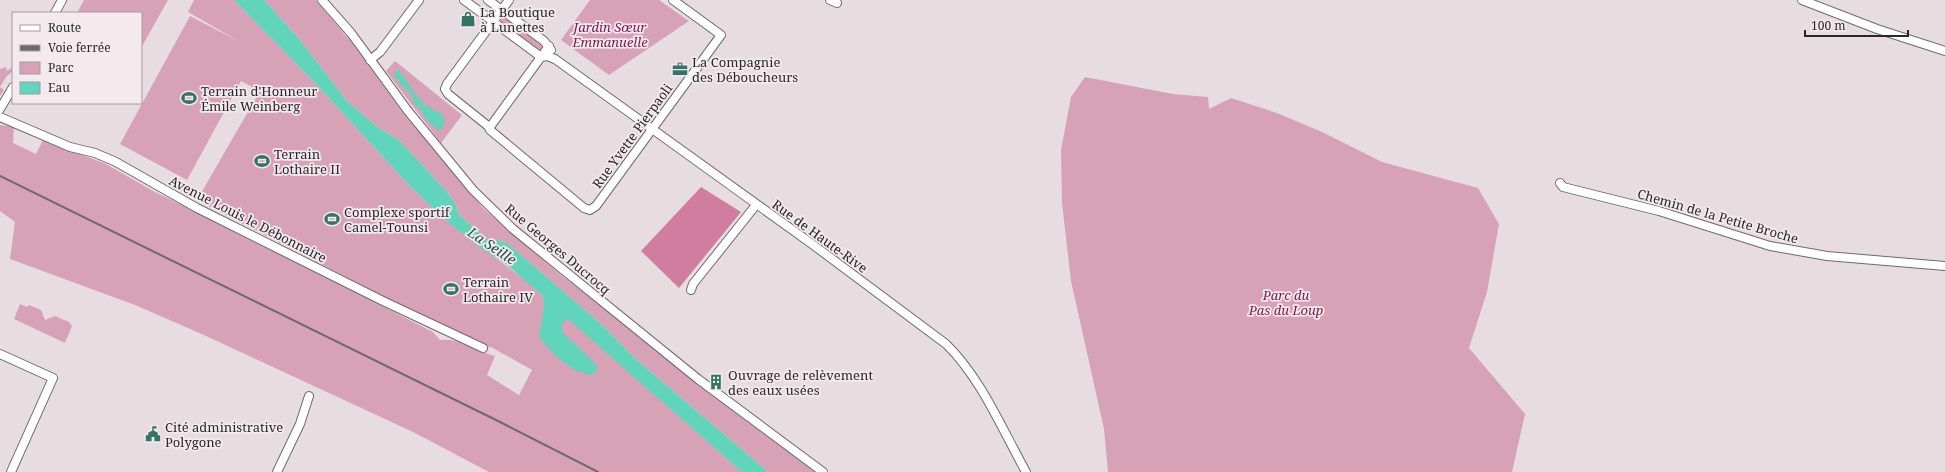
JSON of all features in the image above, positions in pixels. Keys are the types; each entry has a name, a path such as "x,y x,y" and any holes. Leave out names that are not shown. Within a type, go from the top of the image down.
{"street":[{"path":"56,12 62,0"},
{"name":"Rue Georges Ducrocq","path":"322,0 351,33 408,111 473,190 513,229 704,383 823,472"},
{"path":"370,60 380,52 419,0"},
{"name":"Rue de Haute-Rive","path":"464,0 541,57 547,56 556,59 812,244 952,349 973,377 1026,472"},
{"name":"Rue de Haute-Rive","path":"488,0 544,41 556,59"},
{"path":"509,0 447,84 445,89 448,94 490,127 548,46"},
{"name":"Rue Yvette Pierpaoli","path":"490,127 490,130 584,208 590,210 596,206 721,35 673,0"},
{"path":"1802,0 1877,29 1945,51"},
{"path":"0,109 12,89"},
{"name":"Avenue Louis le Débonnaire","path":"0,117 70,147 95,153 116,162 197,208 383,301 483,348"},
{"name":"Chemin de la Petite Broche","path":"1560,183 1563,187 1659,211 1770,246 1827,256 1945,266"},
{"path":"691,290 693,284 756,205"},
{"path":"0,354 53,378 10,472"},
{"path":"277,472 300,424 309,396"}],"green space":[{"path":"84,0 168,0 142,46 142,12 78,12"},
{"path":"194,0 234,0 316,84 408,184 443,218 524,279 742,472 489,472 413,432 204,335 135,305 10,259 15,222 0,211 0,125 14,127 13,143 36,154 43,140 106,164 155,192 433,332 440,340 451,340 482,347 480,351 495,356 487,375 519,395 532,370 491,347 483,348 484,345 383,296 197,200 260,91 241,81 187,180 120,144 190,16 240,42 188,12"},
{"path":"264,0 316,0 353,44 403,113 484,209 562,276 628,326 745,420 816,472 768,472 638,361 599,322 507,243 487,239 459,215 456,205 448,193 400,141 376,126 347,101 296,35"},
{"name":"Jardin Sœur Emmanuelle","path":"590,0 659,0 689,21 609,75 561,40"},
{"path":"504,16 545,45 541,52 500,22"},
{"path":"395,61 462,115 441,143 386,71"},
{"path":"6,67 7,71 12,68 12,72 6,77 0,87 0,69"},
{"name":"Parc du Pas du Loup","path":"1085,77 1173,94 1208,97 1209,109 1231,98 1277,113 1322,132 1382,162 1478,188 1499,224 1487,292 1469,348 1525,414 1512,472 1108,472 1104,429 1071,281 1062,203 1061,150 1071,97"},
{"path":"0,87 4,90 0,96"},
{"path":"20,304 27,307 29,305 41,310 45,320 55,316 69,322 72,326 65,343 14,319"}],"shaded area":[{"path":"701,187 741,212 679,288 641,251"}],"water":[{"name":"La Seille","path":"234,0 264,0 296,35 347,101 376,126 400,141 448,193 456,205 459,215 487,239 507,243 599,322 638,361 768,472 742,472 568,319 562,324 563,333 591,359 597,367 595,374 580,372 556,356 539,336 544,307 543,296 506,264 478,246 443,218 408,184 316,84"},
{"path":"398,70 424,103 422,106 425,107 427,104 431,109 442,114 445,122 441,130 438,130 424,117 422,111 414,103 412,95 401,85 394,74 395,71"}],"railway":[{"path":"0,176 496,420 598,472"}],"place":[{"name":"La Boutique à Lunettes","path":"468,19"},
{"name":"La Compagnie des Déboucheurs","path":"680,69"},
{"name":"Terrain d'Honneur Émile Weinberg","path":"189,98"},
{"name":"Terrain Lothaire II","path":"262,161"},
{"name":"Complexe sportif Camel-Tounsi","path":"332,219"},
{"name":"Terrain Lothaire IV","path":"451,289"},
{"name":"Ouvrage de relèvement des eaux usées","path":"716,382"},
{"name":"Cité administrative Polygone","path":"153,434"}]}
